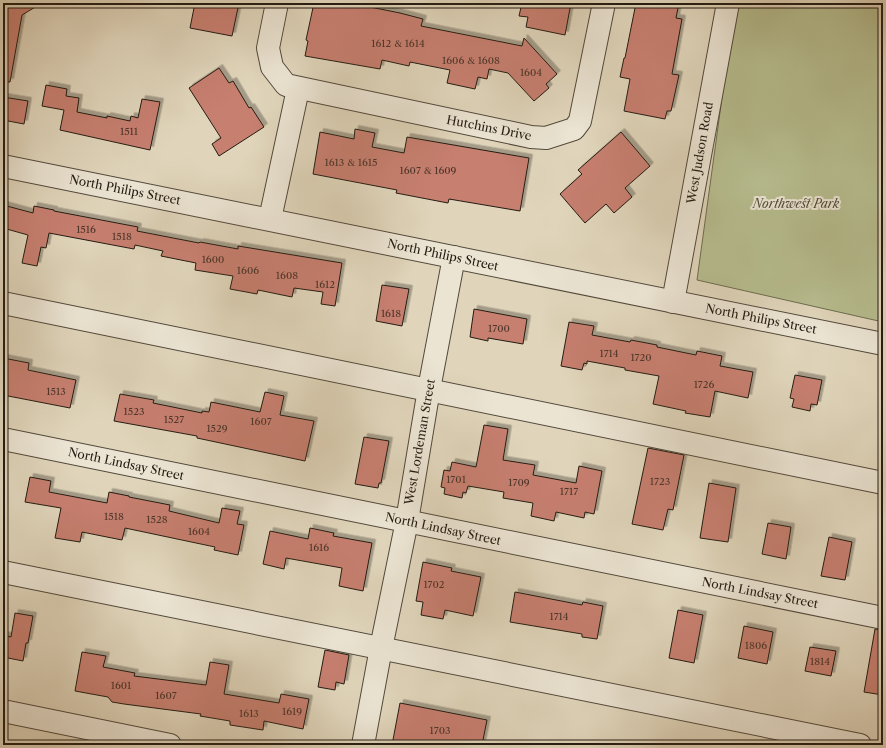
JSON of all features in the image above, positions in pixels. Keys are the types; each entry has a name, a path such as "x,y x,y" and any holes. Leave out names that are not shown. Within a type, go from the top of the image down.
{"street":[{"name":"Hutchins Drive","path":"277,3 268,48 272,67 286,85 298,89 531,137 546,138 574,129 580,121 604,3"},
{"name":"West Judson Road","path":"673,302 728,3"},
{"path":"270,220 298,89"},
{"name":"North Philips Street","path":"3,166 883,344"},
{"name":"West Lordeman Street","path":"363,745 407,522 429,389 454,258"},
{"path":"3,303 883,483"},
{"name":"North Lindsay Street","path":"3,439 883,618"},
{"path":"3,572 860,745"},
{"path":"3,711 170,745"}],"green space":[{"name":"Northwest Park","path":"735,3 883,3 883,322 697,280"}],"building":[{"path":"3,3 42,3 22,15 10,82 3,82"},
{"path":"195,3 239,3 232,36 190,28"},
{"path":"314,3 350,3 400,13 423,19 421,26 522,46 524,38 557,74 546,84 549,88 534,101 508,73 489,69 487,79 478,77 475,89 447,83 450,70 410,62 409,66 382,60 380,69 305,56 308,41 306,40"},
{"path":"522,3 571,3 565,35 526,27 528,17 519,16"},
{"path":"636,3 679,3 676,18 682,19 672,74 679,75 671,111 667,111 665,119 624,111 630,79 620,77"},
{"path":"219,68 229,83 233,81 249,108 251,107 264,127 219,156 212,144 221,138 189,88"},
{"path":"46,85 67,89 66,96 79,98 77,112 107,118 107,116 130,121 131,116 138,118 142,99 160,102 150,150 60,130 64,110 42,106"},
{"path":"3,97 28,101 24,124 3,120"},
{"path":"355,129 375,133 372,147 404,153 407,137 529,158 520,211 449,199 448,203 396,193 397,190 313,174 320,132 354,139"},
{"path":"621,132 650,166 625,188 632,197 614,213 606,204 585,223 560,194 582,174 578,170"},
{"path":"3,205 33,213 34,206 138,227 137,231 199,243 238,249 238,246 342,263 335,306 321,304 323,292 294,288 292,297 258,290 257,294 230,289 233,276 195,270 196,263 161,256 163,251 135,245 134,249 49,233 46,248 41,247 37,266 22,263 28,235 3,228"},
{"path":"382,285 409,289 402,326 376,321"},
{"path":"474,309 527,319 523,344 488,338 488,341 470,337"},
{"path":"569,322 594,326 592,335 657,345 657,347 696,355 697,351 722,356 720,366 753,372 748,398 715,391 710,417 685,413 686,411 653,404 659,376 587,361 587,364 584,363 582,370 561,366"},
{"path":"3,358 29,363 28,370 76,380 70,408 3,395"},
{"path":"795,375 822,380 817,405 811,404 810,411 792,407 794,399 790,398"},
{"path":"265,392 284,396 280,415 314,421 305,461 197,438 197,436 114,421 120,394 154,400 153,403 202,413 202,411 209,412 211,402 260,412"},
{"path":"484,425 508,429 503,460 535,465 533,475 576,483 579,466 602,471 594,514 585,512 584,518 556,512 554,521 531,516 533,503 503,498 504,492 468,486 466,493 463,492 462,498 444,494 445,488 441,487 444,470 450,471 452,462 476,467"},
{"path":"364,437 389,441 381,483 379,483 378,488 355,484"},
{"path":"648,448 684,455 673,510 668,509 663,530 632,524"},
{"path":"30,477 51,481 49,492 107,503 109,492 170,505 169,511 219,523 222,508 240,511 237,524 244,525 238,555 214,550 215,547 125,528 122,540 82,532 80,542 55,538 61,508 25,502"},
{"path":"709,483 736,488 728,542 700,538"},
{"path":"768,523 791,527 786,559 762,554"},
{"path":"310,528 334,533 333,536 372,543 363,591 339,586 342,568 286,558 284,569 263,564 270,531 308,539"},
{"path":"829,537 852,542 845,580 821,576"},
{"path":"423,562 452,568 451,571 481,577 473,616 445,610 443,619 421,615 423,602 416,601"},
{"path":"515,592 582,605 583,602 603,606 597,639 582,637 582,634 510,622"},
{"path":"678,610 703,615 694,663 669,658"},
{"path":"15,613 33,616 23,661 3,657 3,635 11,637"},
{"path":"744,626 773,632 767,664 738,658"},
{"path":"875,629 883,630 883,695 864,692"},
{"path":"810,647 836,651 831,676 805,671"},
{"path":"325,650 349,655 344,684 336,682 335,690 318,687"},
{"path":"82,652 106,656 103,667 135,673 134,676 206,685 210,662 229,665 224,694 279,703 281,694 309,699 303,729 264,721 263,730 230,725 230,721 200,716 201,714 112,702 108,697 75,691"},
{"path":"400,703 487,720 482,745 392,745"}]}
